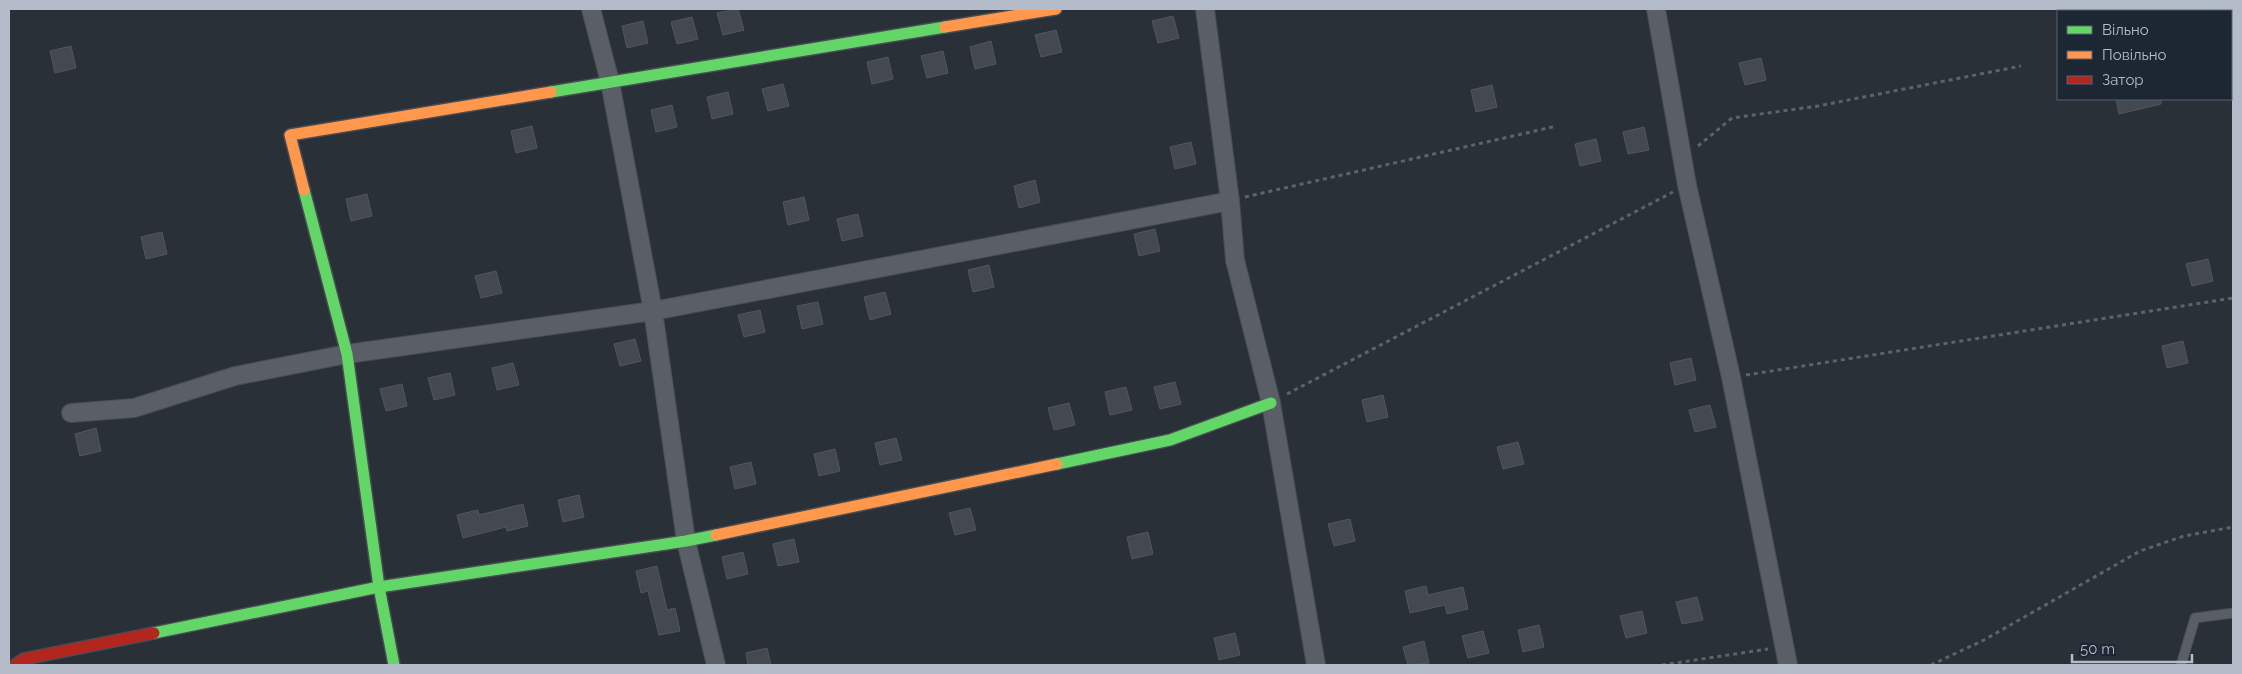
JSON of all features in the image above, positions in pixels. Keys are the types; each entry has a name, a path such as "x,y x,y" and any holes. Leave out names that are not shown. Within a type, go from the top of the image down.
{"street":[{"path":"591,9 610,82 653,311 686,541 716,665"},
{"path":"394,665 379,587 346,354 290,135 1056,9"},
{"path":"1205,9 1230,201 1235,260 1271,403 1316,665"},
{"path":"1656,9 1687,185 1731,377 1788,665"},
{"path":"71,413 134,408 235,376 346,354 653,311 1230,201"},
{"path":"15,665 24,659 379,587 686,541 1170,440 1271,403"}],"lane":[{"path":"2181,665 2196,618 2233,613"}],"path":[{"path":"1696,152 1698,144 1732,118 1818,106 2021,66"},
{"path":"1230,201 1557,126"},
{"path":"1271,403 1687,185"},
{"path":"1731,377 2233,298"},
{"path":"1930,665 1984,640 2140,551 2184,536 2233,527"},
{"path":"1662,665 1784,646"}],"building":[{"path":"738,9 744,30 723,35 717,13"},
{"path":"1173,16 1179,38 1158,43 1152,21"},
{"path":"692,17 698,39 677,44 671,22"},
{"path":"643,21 648,43 627,48 622,26"},
{"path":"1056,30 1062,52 1041,57 1035,35"},
{"path":"991,41 996,64 975,69 970,47"},
{"path":"71,46 76,68 55,73 50,51"},
{"path":"943,51 948,73 927,78 921,56"},
{"path":"888,57 893,79 872,84 867,62"},
{"path":"1761,58 1766,80 1745,85 1739,63"},
{"path":"783,84 789,106 768,111 762,89"},
{"path":"1492,85 1497,107 1476,112 1471,90"},
{"path":"728,92 733,114 712,119 707,97"},
{"path":"2116,100 2161,100 2161,104 2119,114"},
{"path":"672,105 677,127 656,132 651,110"},
{"path":"532,126 537,148 516,153 511,131"},
{"path":"1644,127 1649,150 1628,154 1623,132"},
{"path":"1596,139 1601,161 1580,166 1575,144"},
{"path":"1191,142 1196,164 1175,169 1170,147"},
{"path":"1035,180 1040,202 1019,208 1014,186"},
{"path":"367,194 372,216 351,221 346,199"},
{"path":"804,197 809,220 788,225 783,202"},
{"path":"858,214 863,236 842,241 837,219"},
{"path":"1155,229 1160,251 1139,256 1134,234"},
{"path":"162,232 167,254 146,259 141,237"},
{"path":"2208,259 2213,281 2192,286 2186,264"},
{"path":"989,265 994,287 973,292 968,270"},
{"path":"496,271 502,293 481,298 475,276"},
{"path":"885,292 891,314 870,320 864,297"},
{"path":"818,302 823,324 802,329 797,306"},
{"path":"760,310 765,332 744,337 738,315"},
{"path":"635,339 641,361 620,366 614,344"},
{"path":"2183,341 2188,363 2167,368 2162,346"},
{"path":"1691,358 1696,380 1675,385 1670,363"},
{"path":"513,363 519,385 497,390 492,368"},
{"path":"450,373 455,395 434,400 428,378"},
{"path":"1175,382 1181,404 1160,409 1154,387"},
{"path":"402,384 407,406 386,411 380,389"},
{"path":"1126,387 1132,410 1110,415 1105,392"},
{"path":"1383,395 1388,417 1367,422 1362,400"},
{"path":"1069,403 1075,425 1054,430 1048,408"},
{"path":"1710,405 1716,427 1695,432 1689,410"},
{"path":"96,428 101,451 80,456 75,434"},
{"path":"896,438 902,460 880,465 875,443"},
{"path":"1518,442 1524,464 1503,469 1497,447"},
{"path":"835,449 840,471 819,476 814,454"},
{"path":"751,462 756,484 735,489 730,467"},
{"path":"579,495 584,517 563,522 558,500"},
{"path":"523,504 528,526 507,531 506,527 463,538 457,515 478,510 479,515"},
{"path":"970,508 976,530 955,535 949,513"},
{"path":"1350,519 1355,541 1334,546 1328,524"},
{"path":"1148,532 1153,554 1132,559 1127,537"},
{"path":"794,539 799,562 778,566 773,544"},
{"path":"743,552 748,574 727,579 722,557"},
{"path":"657,566 667,610 675,608 680,631 659,635 648,591 641,593 636,571"},
{"path":"1426,586 1428,595 1463,587 1468,609 1447,614 1445,605 1410,613 1405,591"},
{"path":"1697,597 1703,620 1682,624 1676,602"},
{"path":"1642,611 1647,633 1626,638 1620,616"},
{"path":"1539,625 1544,647 1523,652 1518,630"},
{"path":"1483,631 1489,653 1468,658 1462,636"},
{"path":"1235,633 1240,655 1219,660 1214,638"},
{"path":"1424,641 1429,663 1408,665 1403,647"},
{"path":"767,648 771,665 748,665 746,653"}],"traffic: fast":[{"path":"551,92 945,27"},
{"path":"304,190 347,354 379,587 394,665"},
{"path":"1057,464 1170,440 1271,403"},
{"path":"154,633 379,587 716,535"}],"traffic: slow":[{"path":"945,27 1056,9"},
{"path":"304,190 290,135 551,92"},
{"path":"716,535 1057,464"}],"traffic: jam":[{"path":"15,665 24,659 154,633"}]}
